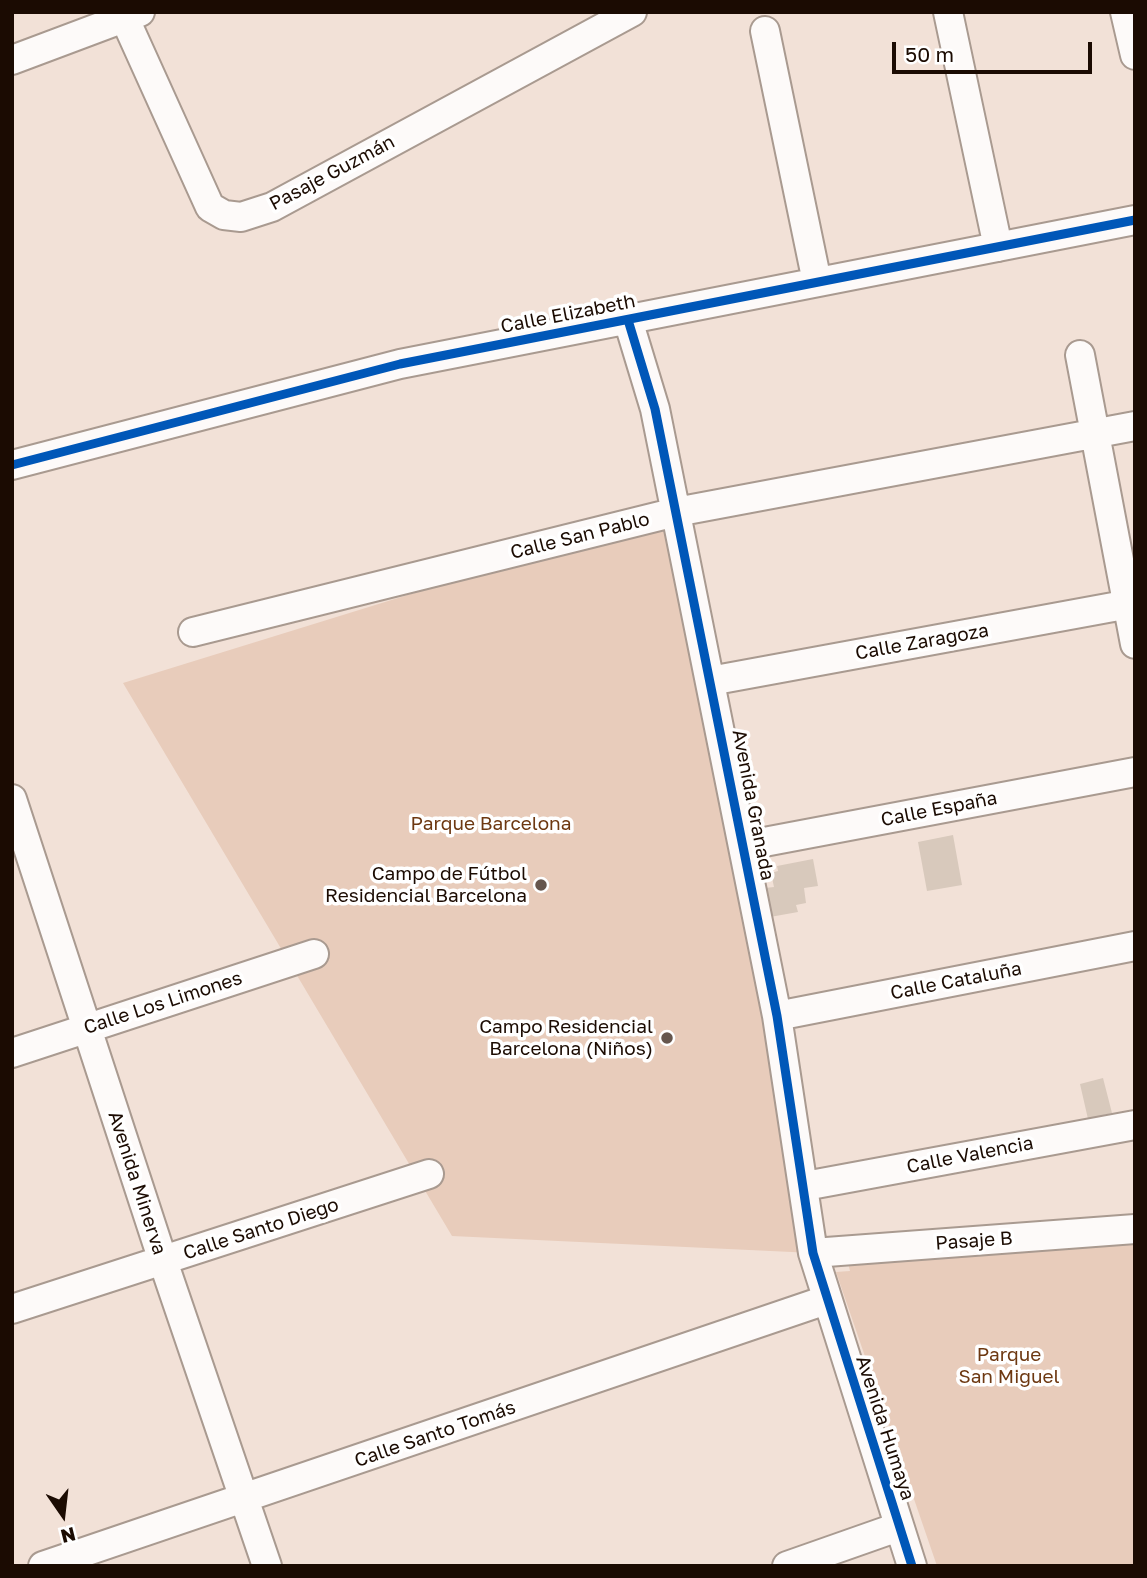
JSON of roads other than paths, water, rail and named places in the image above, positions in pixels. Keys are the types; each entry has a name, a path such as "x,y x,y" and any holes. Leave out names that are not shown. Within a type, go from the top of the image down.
{"street":[{"name":"Pasaje Guzmán","path":"132,16 210,207 224,215 241,217 272,207 632,12"},
{"path":"947,12 998,247"},
{"path":"1125,12 1135,55"},
{"path":"12,60 132,16"},
{"path":"765,31 817,282"},
{"name":"Calle Elizabeth","path":"12,465 400,364 1135,220"},
{"name":"Avenida Granada","path":"628,320 655,409 676,512 777,1016 805,1186 813,1253 826,1300"},
{"path":"1080,355 1131,603 1135,644"},
{"name":"Calle San Pablo","path":"193,632 676,512 1135,426"},
{"name":"Calle Zaragoza","path":"710,681 1131,603"},
{"name":"Calle España","path":"743,846 1135,772"},
{"name":"Avenida Minerva","path":"13,807 267,1566"},
{"name":"Calle Cataluña","path":"777,1016 1135,946"},
{"name":"Calle Los Limones","path":"12,1053 314,954"},
{"name":"Calle Valencia","path":"805,1186 1135,1125"},
{"name":"Calle Santo Diego","path":"12,1310 429,1174"},
{"name":"Pasaje B","path":"813,1253 1135,1229"},
{"name":"Calle Santo Tomás","path":"43,1566 244,1500 826,1300"},
{"name":"Avenida Humaya","path":"826,1300 912,1566"},
{"path":"787,1566 898,1527"}],"place":[{"name":"Campo de Fútbol Residencial Barcelona","path":"541,885"},
{"name":"Campo Residencial Barcelona (Niños)","path":"667,1038"}],"park label":[{"name":"Parque Barcelona","path":"491,824"},
{"name":"Parque San Miguel","path":"1009,1366"}]}
